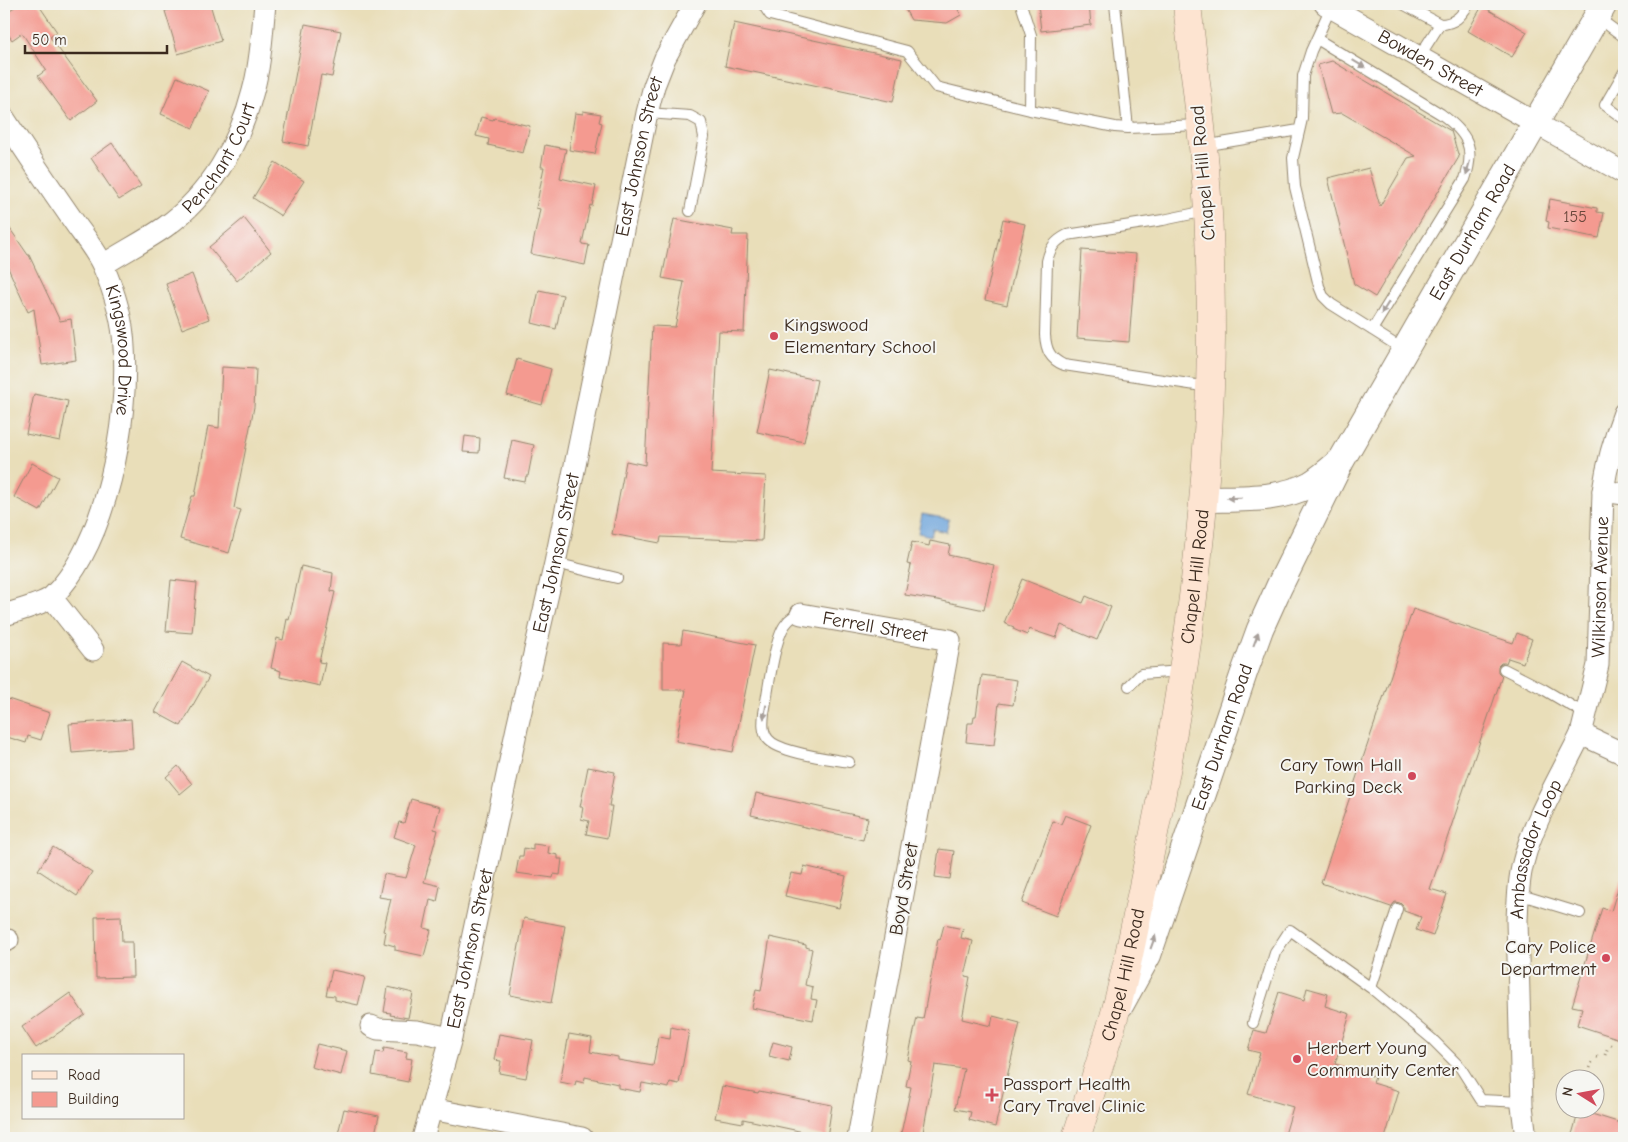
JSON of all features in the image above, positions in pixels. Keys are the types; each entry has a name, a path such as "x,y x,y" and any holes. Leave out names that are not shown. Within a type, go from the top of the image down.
{"main road":[{"name":"Chapel Hill Road","path":"1076,1138 1114,1016 1125,973 1168,768 1183,671 1205,499 1210,387 1210,263 1201,135 1187,4"}],"street":[{"name":"Penchant Court","path":"103,265 166,226 188,207 224,163 239,132 254,90 265,4"},
{"name":"East Johnson Street","path":"423,1138 451,1038 517,728 555,563 647,113 654,86 665,58 695,4"},
{"name":"Bowden Street","path":"1328,6 1535,123"},
{"name":"East Durham Road","path":"1114,1016 1148,956 1198,804 1260,629 1341,461 1600,10"},
{"name":"Kingswood Drive","path":"4,118 103,265 118,309 124,344 126,380 120,437 109,484 86,549 52,598"},
{"path":"1535,123 1624,173"},
{"name":"Wilkinson Avenue","path":"1584,724 1598,665 1603,491 1611,448 1624,413"},
{"name":"East Durham Road","path":"1205,499 1281,495 1313,483 1341,461"},
{"path":"1603,491 1624,494"},
{"path":"4,615 52,598 94,650"},
{"name":"Ferrell Street","path":"801,614 950,640"},
{"name":"Boyd Street","path":"858,1138 950,640"},
{"path":"1584,724 1624,754"},
{"name":"Ambassador Loop","path":"1526,1138 1522,1102 1518,894 1530,838 1584,724"},
{"path":"371,1026 392,1030 417,1031 451,1038"},
{"path":"431,1109 582,1138"}],"lane":[{"path":"764,4 770,16 907,51 936,87 1030,110 1114,127 1201,135 1299,130"},
{"path":"1021,4 1031,35 1030,110"},
{"path":"1115,4 1128,128"},
{"path":"1402,4 1440,24 1457,20 1469,4"},
{"path":"1328,6 1303,76 1302,119 1293,158 1293,173 1319,286 1323,296 1331,304 1404,350"},
{"path":"1600,10 1624,36"},
{"path":"1419,57 1440,24"},
{"path":"1317,39 1441,114 1456,125 1465,136 1469,145 1470,158 1465,179 1372,330"},
{"path":"1624,72 1605,105 1624,119"},
{"path":"647,113 690,116 701,122 704,137 690,211"},
{"path":"1207,211 1067,235 1059,239 1049,250 1047,261 1045,335 1049,354 1064,366 1210,387"},
{"path":"555,563 617,578"},
{"path":"801,614 792,617 782,630 779,638 763,723 765,735 773,744 785,750 849,762"},
{"path":"1504,669 1543,689 1584,724"},
{"path":"1129,686 1141,674 1183,671"},
{"path":"1518,894 1580,913"},
{"path":"1371,988 1397,909"},
{"path":"1252,1023 1276,953 1290,930 1371,988 1432,1039 1460,1067 1481,1100 1522,1102"}],"path":[{"path":"1605,1055 1611,1046"},
{"path":"1590,1068 1597,1058"}],"water":[{"path":"922,514 949,519 946,532 933,529 931,536 918,533"}],"building":[{"path":"19,4 38,4 57,32 50,37 97,101 71,121 38,76 46,70 22,33 12,40 4,28 4,14"},
{"path":"191,4 210,4 221,41 178,54 165,11"},
{"path":"902,4 955,4 961,15 947,23 911,20"},
{"path":"1038,4 1089,4 1091,25 1041,31"},
{"path":"1482,6 1527,32 1512,57 1468,31"},
{"path":"734,23 902,59 893,102 725,66"},
{"path":"305,24 341,31 332,77 321,75 308,146 283,141"},
{"path":"1332,61 1451,131 1459,157 1375,297 1354,284 1328,178 1369,168 1380,206 1408,158 1416,156 1342,113 1331,114 1318,65"},
{"path":"177,77 209,91 193,128 161,114"},
{"path":"583,111 601,114 599,122 602,123 595,154 569,150 575,113 583,114"},
{"path":"481,117 530,126 523,153 488,145 489,139 476,136"},
{"path":"112,143 141,186 119,200 91,158"},
{"path":"545,145 566,149 560,178 596,186 582,244 589,245 585,265 531,254 540,209 536,208 544,167 541,167"},
{"path":"275,162 304,181 281,216 253,198"},
{"path":"1550,199 1597,208 1597,212 1604,213 1599,238 1548,228 1549,222 1546,221"},
{"path":"244,218 271,252 237,281 209,247"},
{"path":"674,219 733,230 732,235 748,235 744,332 719,331 711,473 766,476 762,541 661,537 660,543 612,534 626,461 645,465 652,326 675,327 684,282 662,278"},
{"path":"1003,219 1025,224 1007,305 985,300"},
{"path":"4,220 29,255 60,321 71,319 76,360 42,365 34,309 28,312 4,259"},
{"path":"1082,250 1136,254 1129,342 1077,338"},
{"path":"192,274 209,319 182,329 166,284"},
{"path":"539,290 563,295 556,329 532,323"},
{"path":"517,359 551,369 542,405 507,395"},
{"path":"222,367 256,369 254,407 234,508 241,510 229,553 180,539 192,496 195,496 208,426 219,428"},
{"path":"770,370 817,380 804,442 757,432"},
{"path":"34,394 68,401 60,441 26,434"},
{"path":"465,436 480,438 479,453 463,452"},
{"path":"512,440 534,445 525,482 504,478"},
{"path":"32,463 58,477 40,511 14,497"},
{"path":"930,541 950,545 948,555 994,565 984,610 905,595 911,565 907,564 912,542 929,546"},
{"path":"301,566 333,573 331,591 335,592 319,662 325,663 320,686 280,677 281,671 271,668 277,638 283,640 287,619 289,620"},
{"path":"1022,579 1083,603 1086,596 1111,607 1097,640 1061,625 1056,638 1029,629 1027,635 1004,623"},
{"path":"171,580 197,583 192,633 166,631"},
{"name":"Cary Town Hall Parking Deck","path":"1413,609 1513,643 1517,633 1532,639 1523,663 1508,658 1506,663 1501,663 1498,666 1498,672 1502,676 1430,889 1447,894 1433,936 1416,930 1421,917 1404,911 1404,907 1400,903 1395,902 1391,907 1321,883"},
{"path":"683,631 755,645 733,752 676,741 686,690 663,690 663,643 681,644"},
{"path":"182,662 209,677 181,726 155,712"},
{"path":"982,675 1017,680 1013,705 999,703 994,745 966,742 968,723 973,723 974,716 976,716"},
{"path":"8,699 50,713 41,740 28,736 26,743 4,736 4,713"},
{"path":"131,719 133,748 72,753 69,724"},
{"path":"178,766 192,784 180,794 166,777"},
{"path":"588,767 615,772 609,806 612,806 607,838 586,834 589,821 581,819 583,807 580,807"},
{"path":"756,793 868,818 863,840 751,815"},
{"path":"411,799 440,807 434,829 438,830 424,882 440,886 437,902 430,900 424,928 431,930 424,956 395,950 395,946 384,943 386,932 383,931 391,899 379,897 384,874 406,878 416,845 394,837 399,822 404,823"},
{"path":"1065,815 1091,825 1056,916 1022,903 1053,821 1061,824"},
{"path":"533,844 549,846 548,853 558,855 558,859 562,859 560,875 554,874 553,878 516,873 519,856 523,856 524,848 533,850"},
{"path":"53,847 92,872 77,896 38,870"},
{"path":"939,849 954,851 950,879 935,877"},
{"path":"804,866 846,876 839,908 785,896 791,873 802,875"},
{"name":"Cary Police Department","path":"1621,879 1624,880 1624,1026 1620,1039 1577,1025 1582,1008 1572,1006 1602,908 1611,911"},
{"path":"121,916 122,942 132,942 133,977 96,978 95,917"},
{"path":"524,918 565,926 551,1003 510,995"},
{"path":"944,925 963,929 961,938 973,941 965,976 970,977 962,1019 991,1026 993,1016 1020,1023 995,1127 969,1120 971,1112 955,1109 964,1069 935,1065 922,1138 900,1138 911,1087 906,1086 911,1061 908,1060 911,1045 917,1018 923,1019 938,939 940,940"},
{"path":"770,937 806,945 806,947 812,949 805,985 813,987 811,999 817,1000 813,1020 752,1008 756,990 761,991"},
{"path":"332,970 365,977 358,1005 335,1000 335,996 326,995"},
{"path":"388,987 413,993 408,1018 384,1012"},
{"name":"Herbert Young Community Center","path":"1307,988 1328,994 1325,1006 1350,1014 1335,1064 1375,1077 1373,1083 1399,1091 1385,1138 1284,1138 1293,1107 1248,1094 1260,1053 1248,1050 1254,1030 1266,1033 1279,992 1304,1000"},
{"path":"70,993 85,1015 36,1048 22,1027"},
{"path":"671,1027 689,1031 679,1084 670,1082 669,1088 642,1083 640,1092 618,1088 618,1084 585,1077 584,1083 576,1081 575,1085 560,1082 569,1034 592,1038 590,1052 618,1057 618,1060 653,1066 658,1037 670,1039"},
{"path":"499,1034 533,1040 526,1078 499,1073 501,1061 494,1060"},
{"path":"773,1042 792,1047 789,1061 769,1056"},
{"path":"317,1044 347,1051 341,1075 311,1067"},
{"path":"384,1048 407,1052 406,1058 412,1059 408,1082 372,1075 376,1052 383,1053"},
{"path":"722,1086 832,1105 827,1137 743,1119 743,1123 715,1118"},
{"path":"344,1109 379,1116 374,1138 337,1138"},
{"path":"1606,1118 1624,1124 1624,1138 1571,1138 1576,1120 1606,1120"}],"place":[{"name":"Kingswood Elementary School","path":"774,336"},
{"name":"Cary Town Hall Parking Deck","path":"1412,776"},
{"name":"Cary Police Department","path":"1606,958"},
{"name":"Herbert Young Community Center","path":"1297,1059"},
{"name":"Passport Health Cary Travel Clinic","path":"992,1095"}]}
